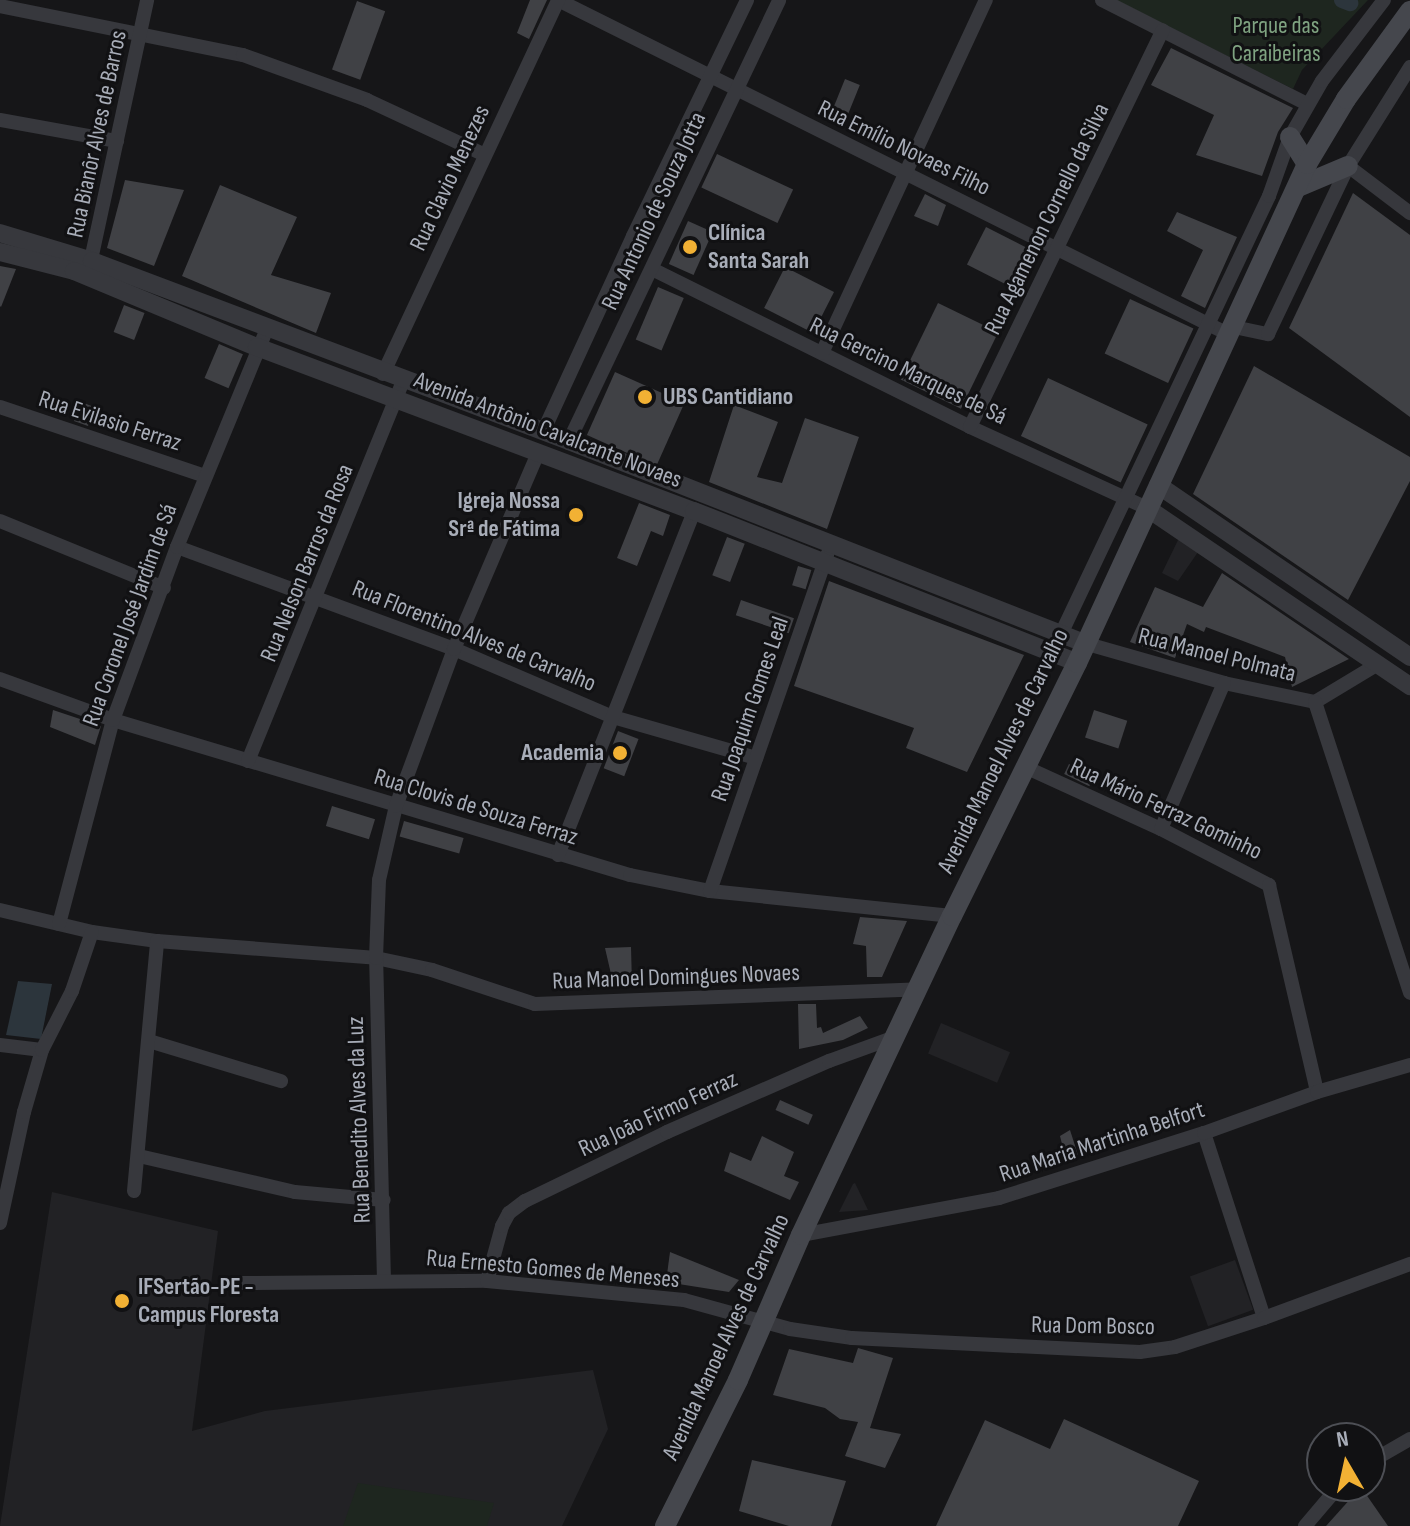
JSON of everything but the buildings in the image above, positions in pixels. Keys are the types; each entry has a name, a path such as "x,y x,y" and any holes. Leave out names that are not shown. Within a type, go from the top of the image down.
{"main road":[{"name":"Avenida Manoel Alves de Carvalho","path":"665,1526 738,1380 801,1235 952,916 1077,663 1307,164 1346,99 1410,11"},
{"path":"1290,137 1307,164"},
{"path":"1293,196 1348,166"}],"street":[{"name":"Rua Bianôr Alves de Barros","path":"89,269 147,0"},
{"name":"Rua Emílio Novaes Filho","path":"558,0 1057,250 1207,323 1232,331 1268,334 1348,166"},
{"name":"Rua Clavio Menezes","path":"383,374 558,0"},
{"name":"Rua Antonio de Souza Jotta","path":"543,432 747,0"},
{"name":"Rua Antonio de Souza Jotta","path":"569,441 779,0"},
{"path":"822,353 903,171 986,0"},
{"name":"Avenida Manoel Alves de Carvalho","path":"1052,653 1269,196 1290,137 1307,104 1384,0"},
{"path":"1106,1 1307,104"},
{"path":"0,6 243,55 367,100 485,155"},
{"name":"Rua Agamenon Cornello da Silva","path":"970,427 1163,30"},
{"path":"1410,67 1348,166 1410,213"},
{"path":"0,120 117,141"},
{"path":"1269,196 1293,196"},
{"path":"0,233 89,269 267,329 383,374 400,390 569,441 1084,643"},
{"name":"Avenida Antônio Cavalcante Novaes","path":"0,252 89,269 257,347 400,390 539,451 1077,663"},
{"name":"Rua Gercino Marques de Sá","path":"652,269 970,427 1147,508"},
{"name":"Rua Coronel José Jardim de Sá","path":"59,924 113,720 177,547 267,329"},
{"name":"Rua Nelson Barros da Rosa","path":"248,761 318,597 400,390"},
{"name":"Rua Evilasio Ferraz","path":"0,407 205,476"},
{"name":"Rua Benedito Alves da Luz","path":"384,1281 376,958 379,880 396,806 454,649 539,451"},
{"path":"1158,485 1410,657"},
{"path":"1147,508 1410,686"},
{"path":"733,527 743,509"},
{"path":"558,855 694,511"},
{"path":"0,521 164,588"},
{"name":"Rua Joaquim Gomes Leal","path":"710,891 831,542"},
{"name":"Rua Florentino Alves de Carvalho","path":"177,547 454,649 613,717 756,758"},
{"path":"1337,636 1352,617"},
{"name":"Rua Manoel Polmata","path":"1084,643 1224,683 1315,702 1378,664"},
{"name":"Rua Clovis de Souza Ferraz","path":"0,679 113,720 558,855 710,891 952,916"},
{"path":"1161,829 1224,683"},
{"path":"1315,702 1410,993"},
{"name":"Rua Mário Ferraz Gominho","path":"1025,767 1161,829 1269,885 1317,1092"},
{"name":"Rua Manoel Domingues Novaes","path":"0,910 92,932 157,941 376,958 432,970 535,1004 920,989"},
{"path":"0,1223 3,1190 42,1050 72,991 92,932"},
{"path":"134,1191 157,941"},
{"name":"Rua João Firmo Ferraz","path":"487,1281 502,1226 509,1213 525,1201 694,1120 829,1061 895,1037"},
{"path":"149,1041 281,1081"},
{"path":"0,1045 42,1050"},
{"name":"Rua Maria Martinha Belfort","path":"801,1235 971,1205 1204,1133 1317,1092 1410,1065"},
{"path":"1204,1133 1264,1318"},
{"path":"139,1156 295,1192 384,1200"},
{"name":"Rua Dom Bosco","path":"762,1321 806,1331 897,1343 1140,1352 1175,1347 1264,1318 1410,1264"},
{"name":"Rua Ernesto Gomes de Meneses","path":"243,1283 487,1281 638,1293 684,1300 762,1321"},
{"path":"1386,1453 1410,1439"},
{"path":"1305,1526 1325,1502"}],"shaded area":[{"path":"1179,538 1198,552 1178,581 1162,573"},
{"path":"18,981 52,984 41,1039 6,1035"},
{"path":"941,1023 1010,1052 997,1083 928,1053"},
{"path":"853,1184 868,1210 839,1212"},
{"name":"IFSertão-PE - Campus Floresta","path":"52,1192 218,1231 192,1431 265,1411 593,1370 608,1429 562,1526 0,1526"},
{"path":"1235,1260 1253,1310 1208,1326 1190,1276"}],"green space":[{"name":"Parque das Caraibeiras","path":"1116,0 1368,0 1302,70 1293,89"},
{"path":"358,1483 494,1503 487,1526 343,1526"}],"waterway":[{"path":"1342,0 1350,3"}],"place":[{"name":"Clínica Santa Sarah","path":"690,247"},
{"name":"UBS Cantidiano","path":"645,397"},
{"name":"Igreja Nossa Srª de Fátima","path":"576,515"},
{"name":"Academia","path":"620,753"},
{"name":"IFSertão-PE - Campus Floresta","path":"122,1301"}]}
